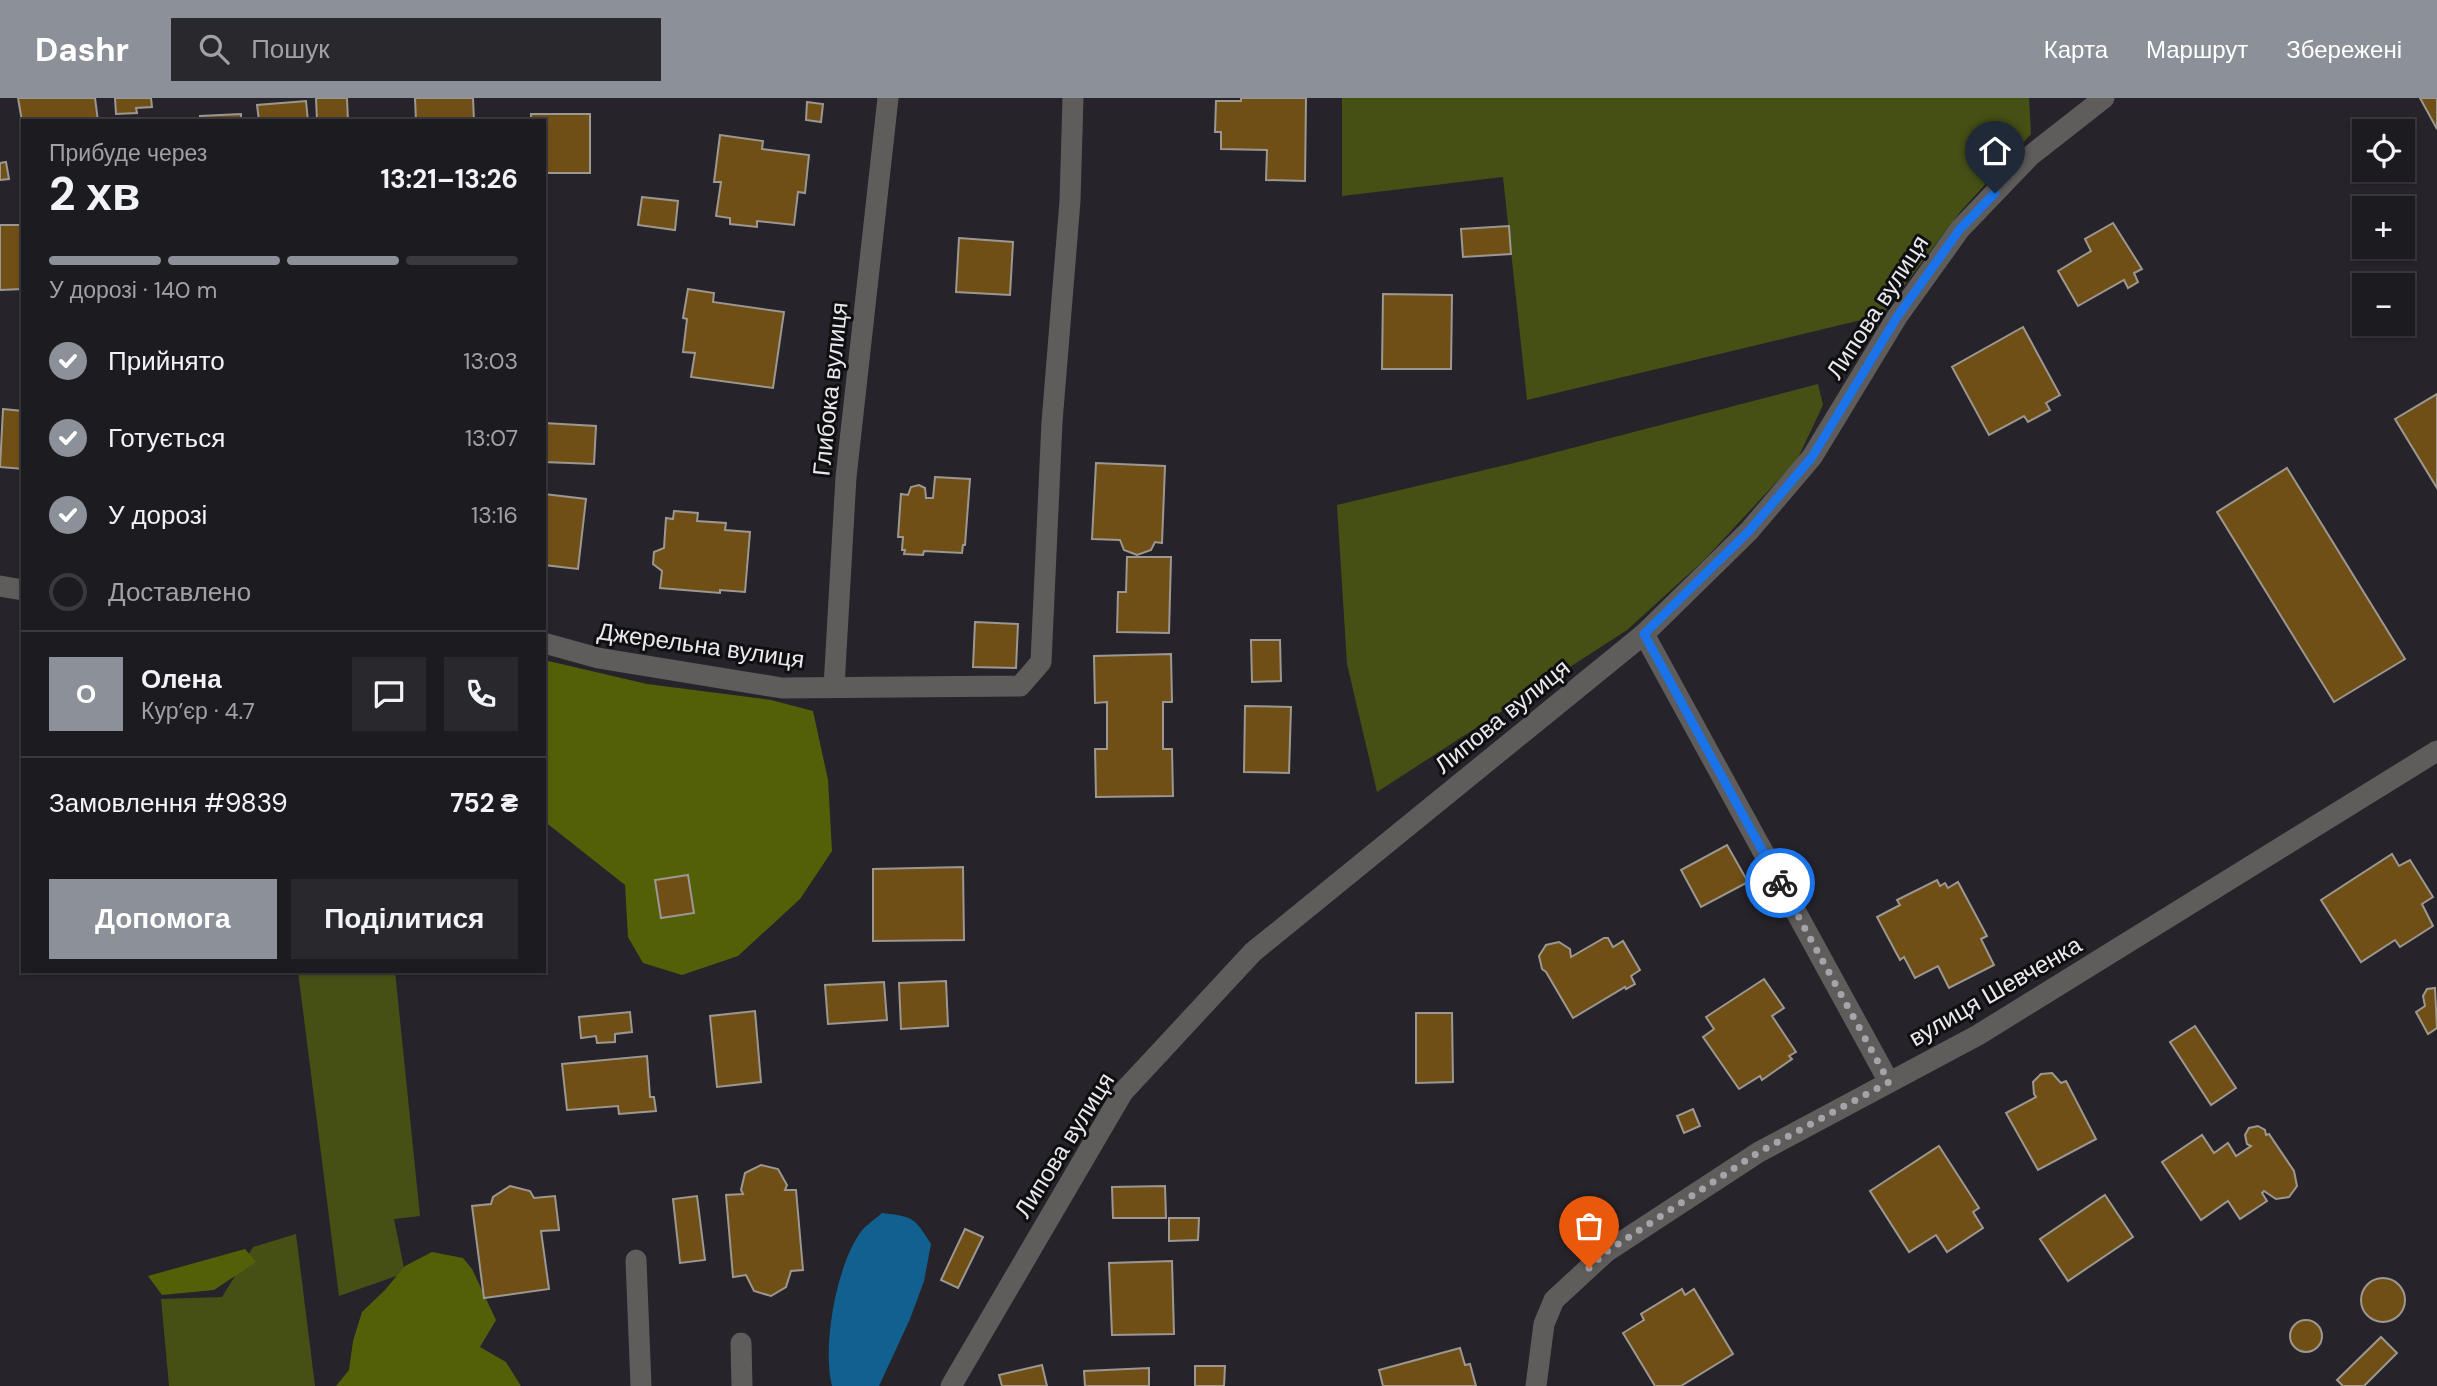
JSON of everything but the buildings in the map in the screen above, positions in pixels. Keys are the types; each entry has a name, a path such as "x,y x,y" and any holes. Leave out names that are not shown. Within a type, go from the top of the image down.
{"street":[{"name":"Глибока вулиця","path":"834,687 846,477 888,98"},
{"name":"Джерельна вулиця","path":"546,644 598,658 782,688 1020,687 1041,662 1052,422 1070,201 1073,98"},
{"name":"Липова вулиця","path":"951,1386 1123,1092 1253,952 1644,634 1749,531 1812,457 1897,317 1960,229 2030,156 2104,98"},
{"path":"0,586 21,590"},
{"path":"1644,634 1889,1082"},
{"name":"вулиця Шевченка","path":"1536,1386 1544,1324 1554,1300 1606,1252 1759,1152 1978,1035 2437,751"},
{"path":"636,1260 641,1386"},
{"path":"741,1343 742,1386"}],"green space":[{"path":"1342,98 2029,98 2031,134 1960,212 1882,315 1527,400 1503,177 1342,196"},
{"path":"1818,384 1823,405 1797,460 1703,561 1627,630 1377,792 1347,664 1337,505 1514,463"},
{"path":"546,660 647,684 771,700 813,711 828,780 832,851 800,899 738,956 682,975 643,963 628,937 625,885 546,823"},
{"path":"298,973 395,973 420,1216 394,1219 405,1273 339,1296"},
{"path":"296,1234 315,1386 169,1386 161,1299 222,1297 253,1247"},
{"path":"245,1249 256,1262 214,1290 162,1295 148,1276"},
{"path":"432,1252 463,1258 472,1269 496,1320 480,1347 506,1362 521,1386 336,1386 349,1370 353,1341 362,1312 405,1266"}],"water":[{"path":"882,1213 912,1220 931,1244 924,1281 910,1319 879,1386 832,1386 829,1370 830,1330 837,1288 858,1236"}],"way so far":[{"path":"1589,1268 1606,1252 1759,1152 1889,1082 1780,883"}],"route":[{"path":"1780,883 1644,634 1749,531 1812,457 1897,317 1960,229 1995,193"}]}
